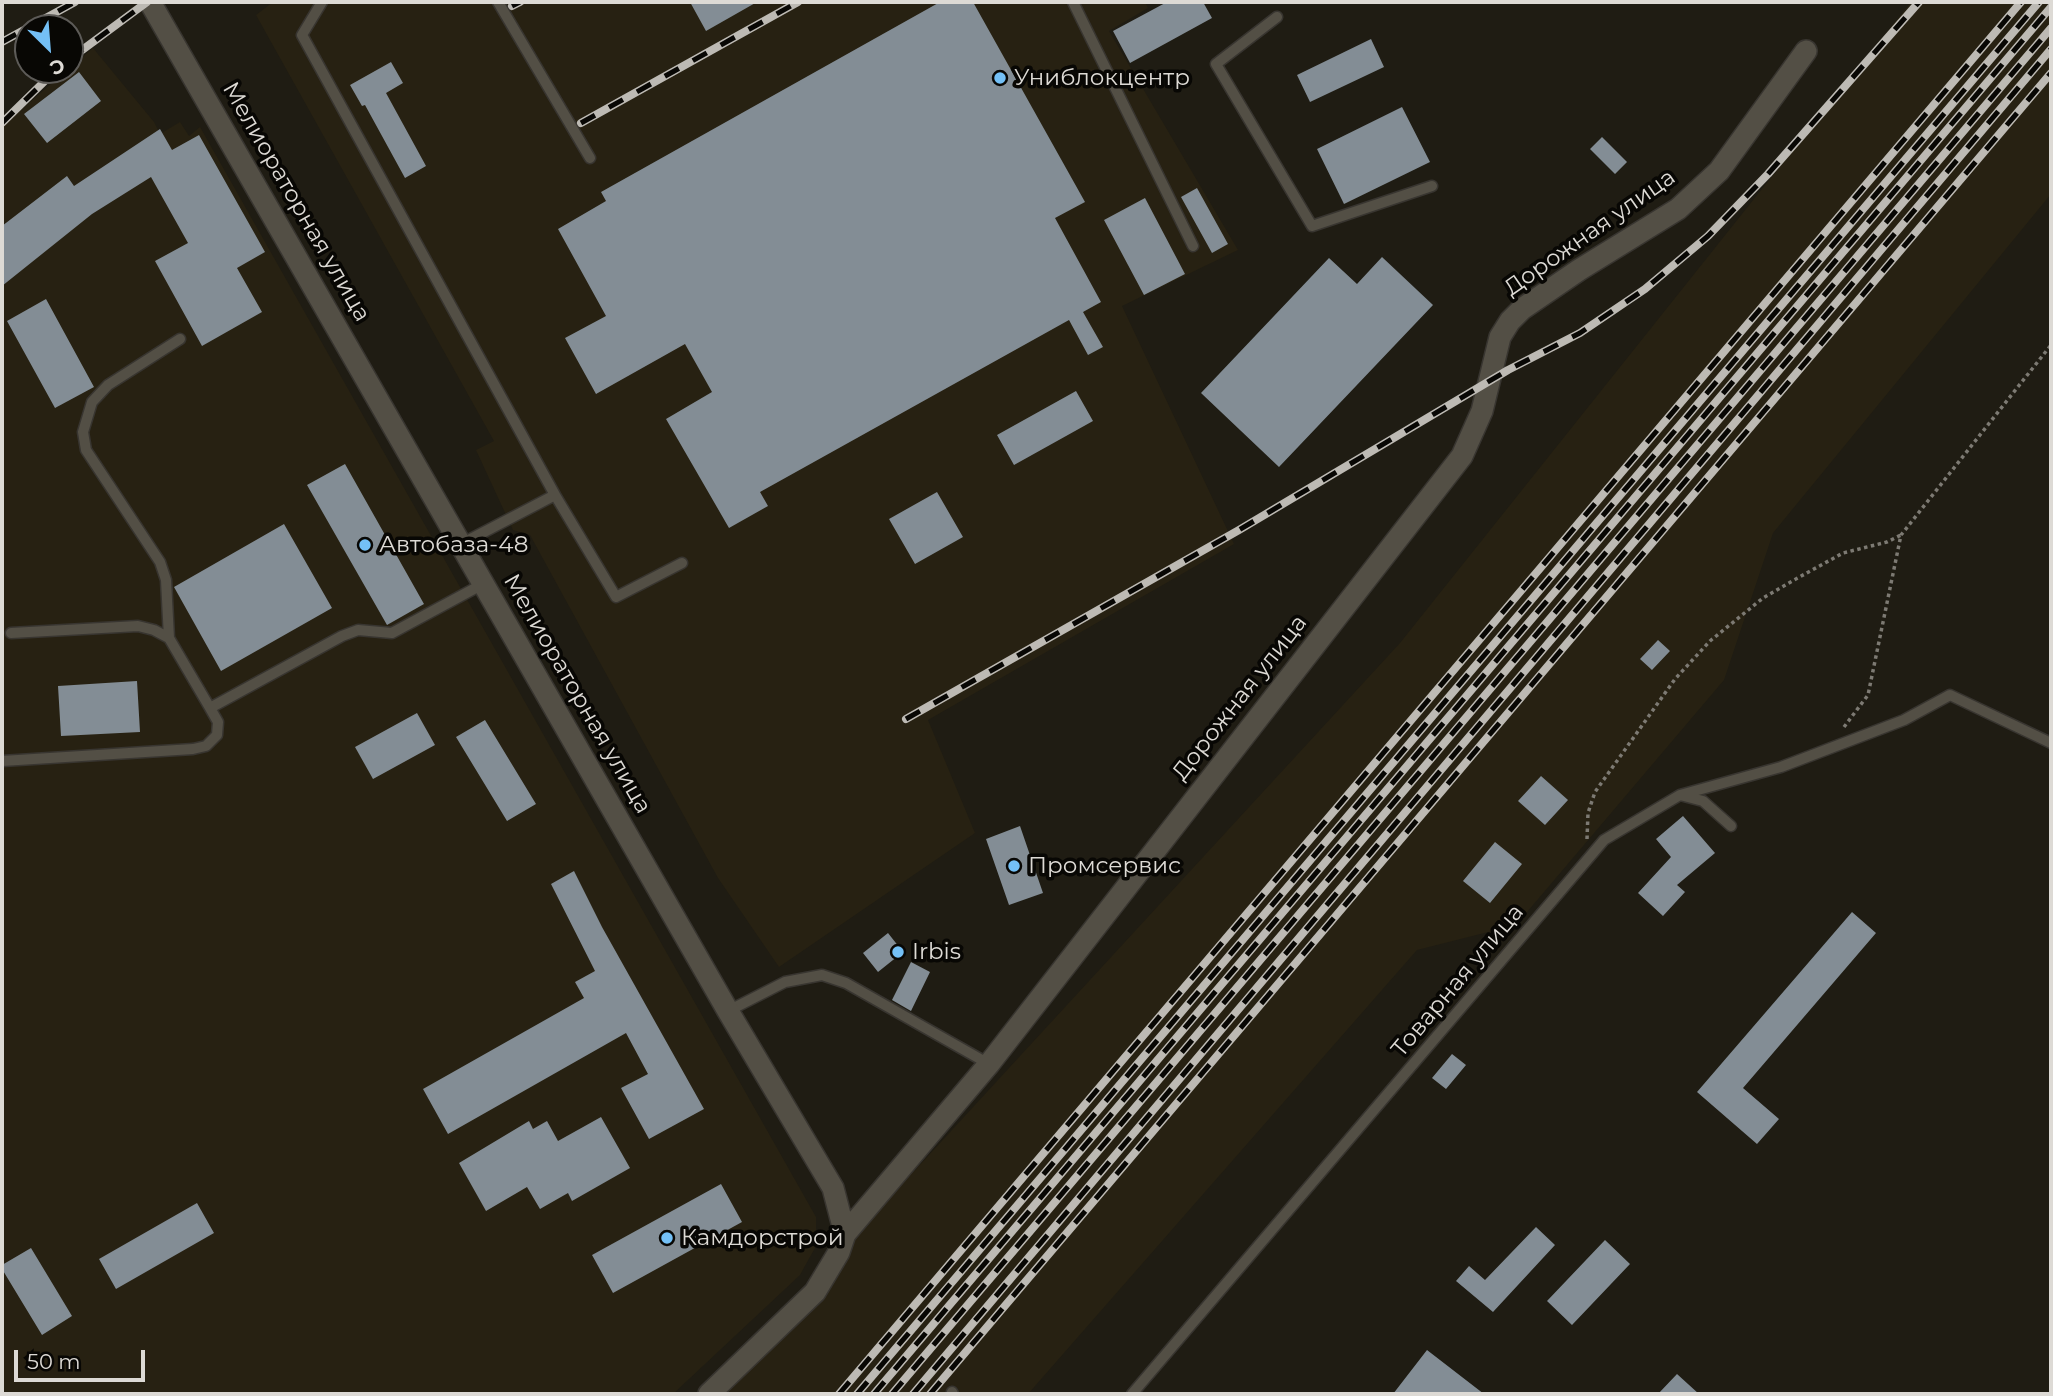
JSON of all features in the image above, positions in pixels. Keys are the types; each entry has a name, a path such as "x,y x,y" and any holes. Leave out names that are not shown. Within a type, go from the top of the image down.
{"street":[{"name":"Мелиораторная улица","path":"150,2 728,1011 834,1188 845,1234"},
{"name":"Дорожная улица","path":"709,1394 815,1293 839,1252 845,1234 989,1064 1462,456 1482,411 1500,337 1510,321 1522,309 1579,270 1678,209 1718,171 1806,51"}],"lane":[{"path":"322,2 302,35 555,495 616,597 682,564"},
{"path":"498,2 590,159"},
{"path":"1073,2 1193,246"},
{"path":"1277,17 1216,64 1312,226 1432,186"},
{"path":"2,761 192,749 206,746 217,735 218,722 169,638 166,580 160,562 86,450 83,432 92,402 108,385 180,339"},
{"path":"461,544 555,495"},
{"path":"210,708 342,636 358,630 392,633 484,584"},
{"path":"11,633 138,626 155,630 169,638"},
{"name":"Товарная улица","path":"1132,1394 1604,840 1680,795 1781,767 1904,720 1950,695 2051,743"},
{"path":"1680,795 1703,801 1731,826"},
{"path":"728,1011 797,977 831,977 989,1064"}],"path":[{"path":"1586,860 1588,813 1595,792 1675,679 1710,641 1763,598 1843,553 1887,542 1901,535 2051,345"},
{"path":"1825,750 1868,695 1901,535"}],"shaded area":[{"path":"273,2 1145,2 1148,8 1109,31 1238,250 1122,306 1234,544 928,720 975,833 779,967 718,878 530,535 513,530 476,450 494,441 256,15"},
{"path":"1911,2 2051,2 2051,194 1773,533 1724,680 1516,925 1417,950 1028,1394 715,1394 848,1243 1400,643"},
{"path":"93,48 154,122 160,134 180,122 189,136 200,127 816,1217 816,1246 800,1275 673,1394 2,1394 2,126 51,84 84,84 84,56"}],"building":[{"path":"690,2 757,2 706,31"},
{"path":"940,2 973,2 1085,202 1055,218 1101,302 1083,312 1103,347 1088,355 1069,320 760,492 768,506 729,528 666,419 712,392 685,344 596,394 565,338 606,316 558,229 606,201 601,192"},
{"path":"1167,2 1203,2 1212,18 1130,63 1113,31"},
{"path":"1371,39 1384,67 1310,102 1297,75"},
{"path":"391,62 403,83 386,93 426,166 405,178 365,105 362,106 350,85"},
{"path":"84,79 101,101 47,143 24,114 63,84 84,84"},
{"path":"1402,107 1430,162 1344,204 1317,149"},
{"path":"160,129 172,150 199,135 265,252 237,268 262,312 202,346 155,261 188,243 151,177 92,214 2,286 2,226 67,176 74,186"},
{"path":"1602,137 1627,162 1615,174 1590,149"},
{"path":"1197,188 1228,244 1212,253 1181,197"},
{"path":"1145,198 1185,274 1144,295 1104,220"},
{"path":"1382,257 1433,305 1279,467 1201,393 1329,258 1357,284"},
{"path":"46,299 94,387 55,408 7,321"},
{"path":"1076,391 1093,421 1014,465 997,435"},
{"name":"Автобаза-48","path":"345,464 424,604 387,625 307,485"},
{"path":"937,492 963,537 915,564 889,519"},
{"path":"284,524 332,608 221,671 174,587"},
{"path":"1658,640 1670,651 1652,670 1640,659"},
{"path":"137,681 140,732 61,736 58,686"},
{"path":"417,713 435,745 373,779 355,747"},
{"path":"485,720 536,804 507,821 456,737"},
{"path":"1541,776 1568,800 1545,825 1518,801"},
{"path":"1683,816 1715,853 1677,885 1685,892 1663,916 1638,893 1671,857 1656,839"},
{"name":"Промсервис","path":"1020,826 1043,893 1009,905 986,839"},
{"path":"1495,842 1522,864 1490,903 1463,881"},
{"path":"574,871 602,927 704,1109 649,1139 621,1088 648,1074 626,1033 448,1134 423,1089 584,998 575,982 595,971 551,884"},
{"path":"1852,912 1876,933 1743,1088 1779,1119 1757,1144 1697,1092"},
{"path":"888,933 903,952 878,972 863,953"},
{"path":"911,962 930,972 911,1011 892,1000"},
{"path":"1452,1054 1466,1065 1446,1089 1432,1078"},
{"path":"601,1117 630,1168 572,1201 568,1193 540,1209 527,1187 486,1211 459,1163 529,1121 533,1129 547,1121 558,1141"},
{"name":"Камдорстрой","path":"721,1184 742,1222 613,1293 592,1255"},
{"path":"197,1203 214,1233 116,1289 99,1259"},
{"path":"1536,1227 1555,1245 1493,1312 1456,1281 1469,1266 1485,1280"},
{"path":"1605,1240 1630,1264 1572,1325 1547,1301"},
{"path":"31,1248 72,1316 42,1335 2,1269 2,1265"},
{"path":"1427,1350 1484,1394 1393,1394"},
{"path":"1677,1374 1699,1394 1658,1394"}],"railway":[{"path":"2,42 75,2"},
{"path":"84,49 147,2"},
{"path":"512,6 520,2"},
{"path":"581,123 798,2"},
{"path":"906,719 1239,530 1508,370 1580,333 1645,289 1708,236 1768,174 1919,2"},
{"path":"839,1394 2021,2"},
{"path":"857,1394 2039,2"},
{"path":"874,1394 2051,7"},
{"path":"892,1394 2051,28"},
{"path":"913,1394 2051,49"},
{"path":"930,1394 2051,73"},
{"path":"2,123 42,84"}],"place":[{"name":"Униблокцентр","path":"1000,78"},
{"name":"Автобаза-48","path":"365,545"},
{"name":"Промсервис","path":"1014,866"},
{"name":"Irbis","path":"898,952"},
{"name":"Камдорстрой","path":"667,1238"}]}
